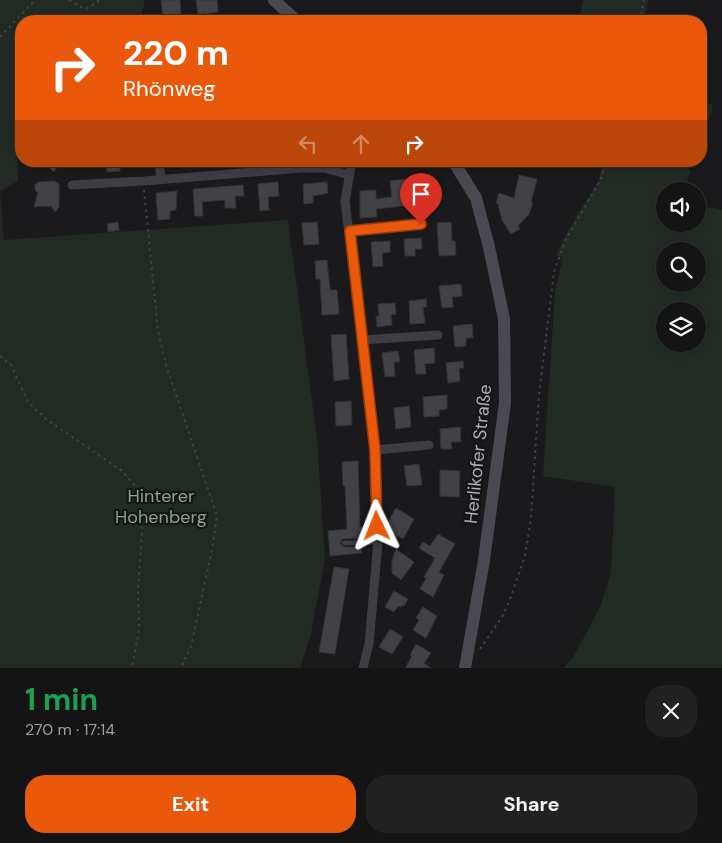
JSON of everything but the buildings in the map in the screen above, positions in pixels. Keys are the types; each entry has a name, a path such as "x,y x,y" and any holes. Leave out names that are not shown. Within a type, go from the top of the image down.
{"main road":[{"path":"274,0 290,15"},
{"name":"Herlikofer Straße","path":"457,167 476,198 489,247 504,319 504,403 484,560 465,668"}],"street":[{"path":"160,167 161,179"},
{"path":"72,185 144,181 273,167"},
{"path":"319,167 349,175"},
{"path":"351,167 345,201 375,450 378,542 369,644 363,668"},
{"path":"350,231 421,224"},
{"path":"361,340 438,335"},
{"path":"375,450 428,445"}],"lane":[{"path":"344,543 378,542"}],"path":[{"path":"21,15 35,0"},
{"path":"69,0 84,10 98,2 98,0"},
{"path":"641,15 644,0"},
{"path":"0,37 15,21"},
{"path":"479,650 502,618 525,556 531,518 539,395 554,272 566,239 600,181 604,167"},
{"path":"144,181 158,331 166,365 217,516 212,550 191,646 181,668"},
{"path":"0,356 11,365 28,402 46,419 122,471 138,489 142,518 138,589 139,630 132,668"}],"green space":[{"path":"0,0 145,0 141,15 15,15 15,167 18,167 18,181 0,191"},
{"path":"583,0 648,0 646,15 580,15"},
{"path":"707,102 713,105 709,120 707,120"},
{"path":"602,167 683,167 690,170 688,182 656,182 656,232 706,232 706,207 722,210 722,668 563,668 574,656 600,607 611,572 615,487 543,476 555,291 563,257 556,255 566,234 599,180"},
{"name":"Hinterer Hohenberg","path":"0,192 4,240 288,220 317,439 325,558 311,634 300,668 0,668"}],"route":[{"path":"377,526 375,450 350,231 421,224"}]}
